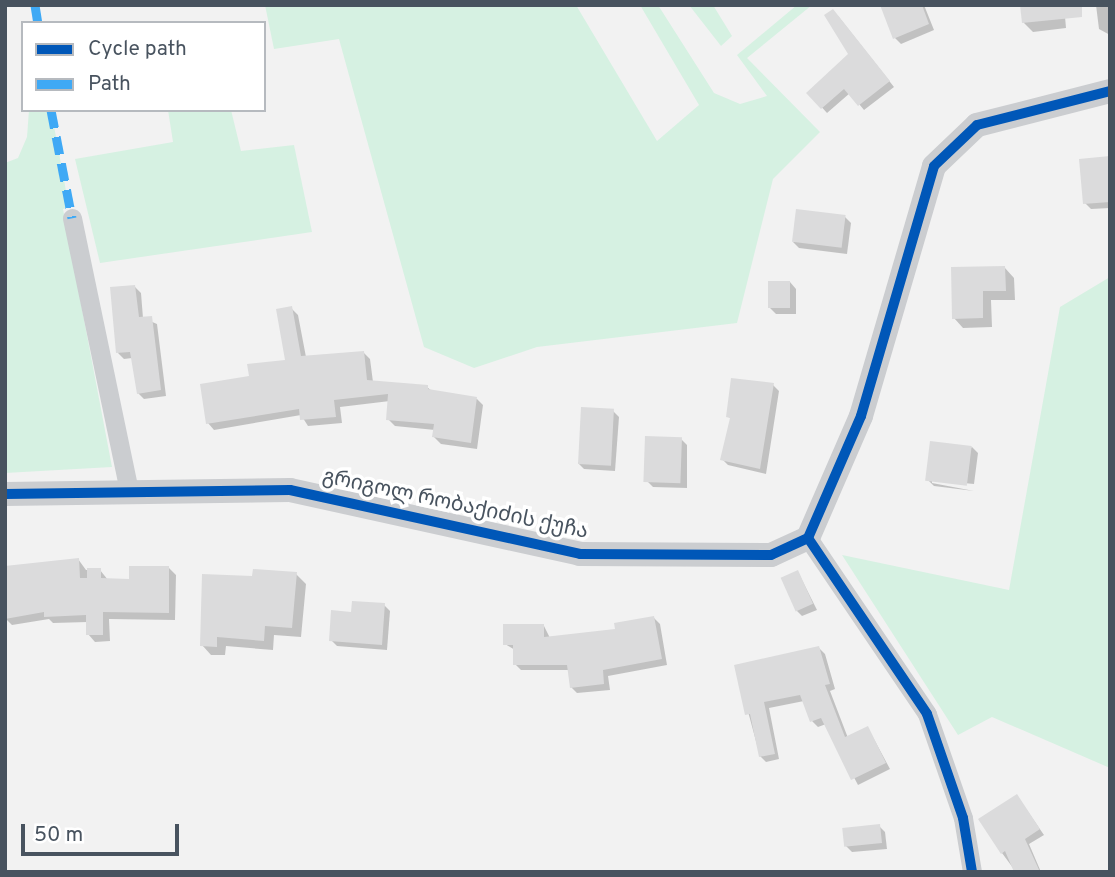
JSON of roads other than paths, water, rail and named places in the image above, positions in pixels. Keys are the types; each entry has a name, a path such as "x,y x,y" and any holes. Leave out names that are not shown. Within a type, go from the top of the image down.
{"street":[{"path":"972,872 962,818 927,714 808,538 861,416 934,166 977,125 1110,91"},
{"path":"72,218 129,492"},
{"name":"გრიგოლ რობაქიძის ქუჩა","path":"5,494 290,490 580,554 771,555 808,538"}]}
